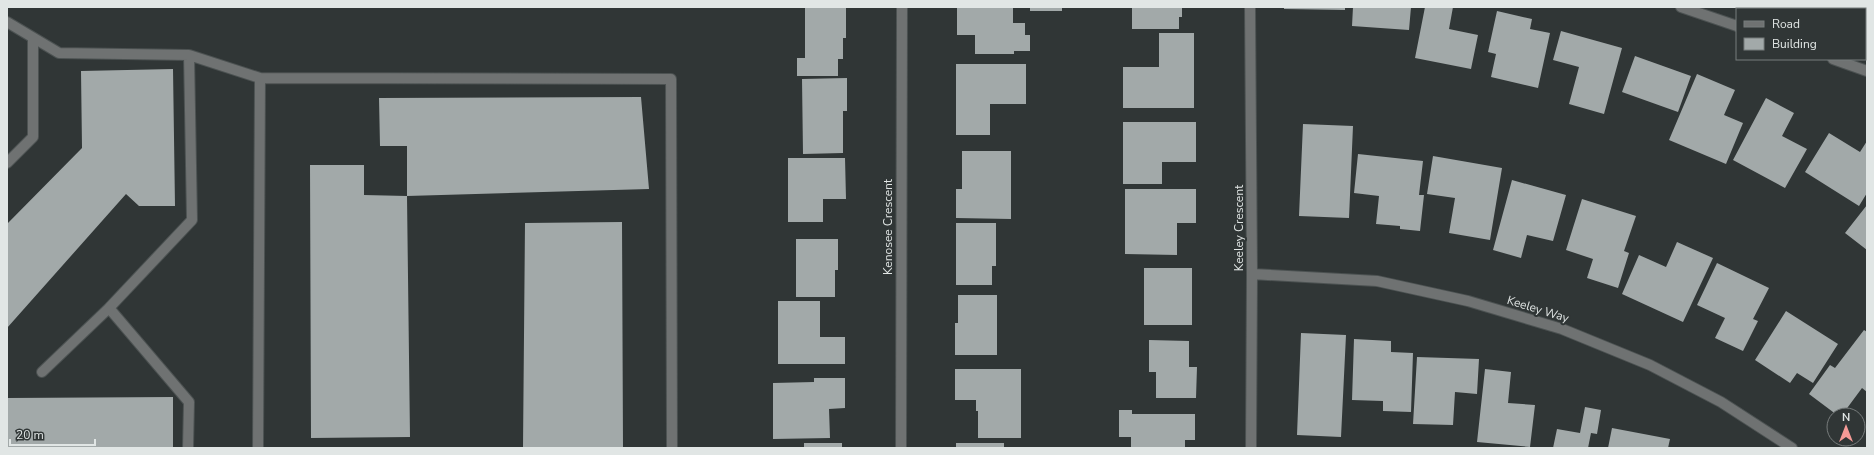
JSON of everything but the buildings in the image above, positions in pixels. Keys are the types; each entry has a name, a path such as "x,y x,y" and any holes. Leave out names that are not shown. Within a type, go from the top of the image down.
{"street":[{"name":"Kenosee Crescent","path":"901,448 902,7"},
{"name":"Keeley Crescent","path":"1250,7 1252,274 1251,448"},
{"path":"1681,7 1736,26"},
{"path":"7,22 59,53 189,55 260,78 671,79 672,448"},
{"path":"7,164 33,137 33,38"},
{"path":"42,372 109,308 192,220 189,55"},
{"path":"1836,60 1867,71"},
{"path":"258,448 260,78"},
{"name":"Keeley Way","path":"1252,274 1377,281 1468,301 1562,329 1650,365 1714,398 1792,448"},
{"path":"109,308 189,402 188,448"}]}
